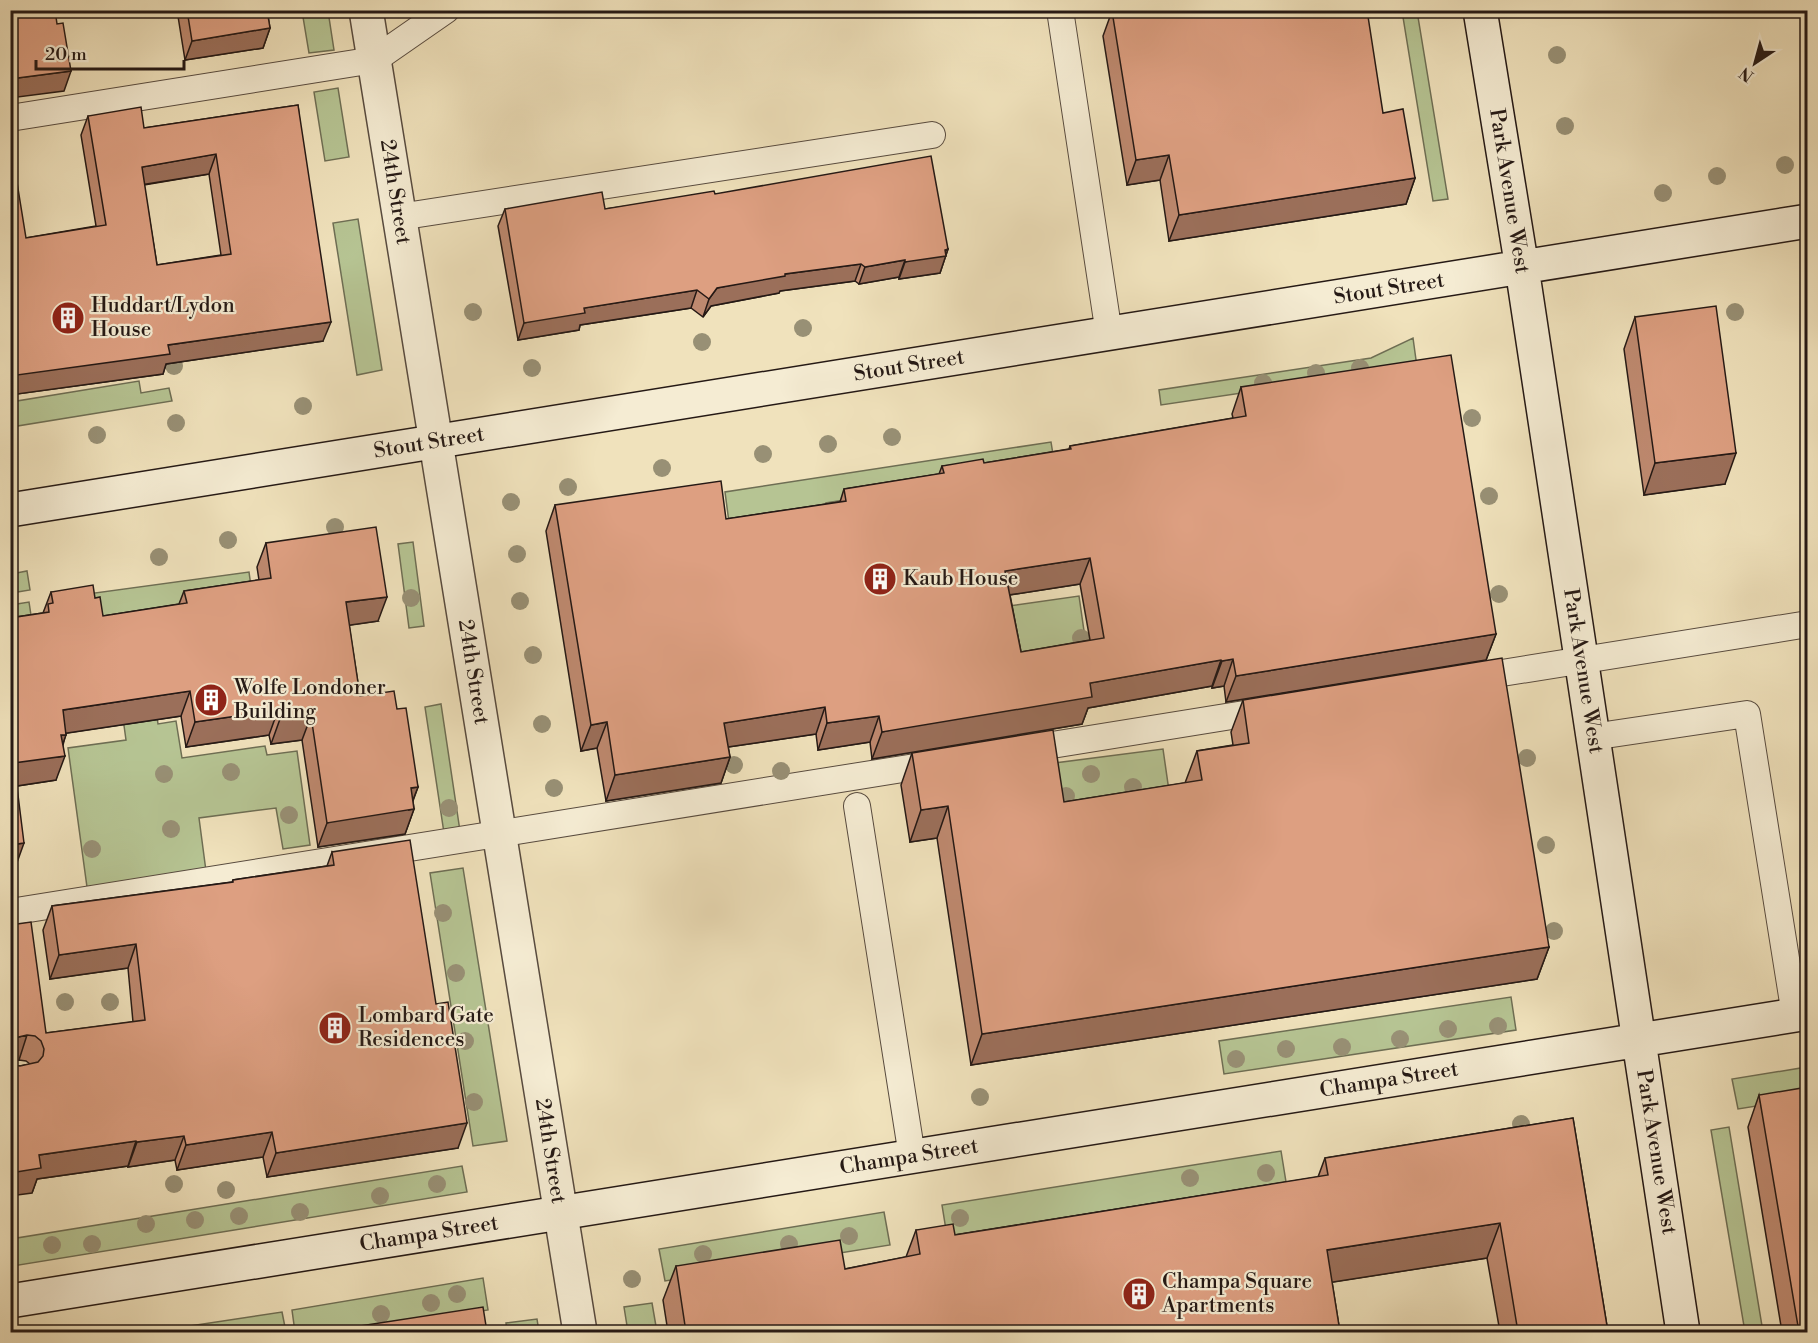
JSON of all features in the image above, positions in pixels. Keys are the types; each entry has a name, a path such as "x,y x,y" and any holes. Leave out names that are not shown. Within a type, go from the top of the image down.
{"main road":[{"name":"24th Street","path":"366,10 580,1332"},
{"name":"Park Avenue West","path":"1480,10 1522,268 1683,1332"},
{"name":"Stout Street","path":"10,510 1808,221"},
{"name":"Champa Street","path":"10,1301 1801,1014"}],"lane":[{"path":"10,118 374,60 446,10"},
{"path":"1060,10 1109,334"},
{"path":"399,217 932,135"},
{"path":"1447,682 1808,624"},
{"path":"998,754 1298,706"},
{"path":"1593,737 1746,714 1801,1014"},
{"path":"10,912 963,759"},
{"path":"857,806 912,1156"}],"green space":[{"path":"302,11 328,11 334,50 309,53"},
{"path":"1402,11 1417,11 1448,199 1433,201"},
{"path":"338,88 349,157 325,161 314,92"},
{"path":"358,219 382,370 357,375 333,223"},
{"path":"1413,338 1417,367 1161,405 1159,390 1371,358"},
{"path":"139,381 141,393 169,388 172,401 11,427 11,402"},
{"path":"1051,442 1055,467 826,503 827,515 730,530 725,492"},
{"path":"413,542 424,626 409,628 398,544"},
{"path":"27,571 30,590 11,593 11,574"},
{"path":"249,572 254,608 144,623 158,724 176,721 182,758 265,746 267,755 297,751 310,845 283,849 276,808 199,818 206,871 87,887 68,748 126,740 113,646 80,595"},
{"path":"1079,596 1089,666 849,643 1002,607"},
{"path":"29,602 34,635 11,639 11,605"},
{"path":"441,704 460,831 444,833 425,707"},
{"path":"1163,749 1172,812 1058,843 1047,764"},
{"path":"463,868 507,1141 473,1146 430,873"},
{"path":"1511,997 1516,1030 1224,1074 1219,1041"},
{"path":"1807,1067 1807,1098 1738,1109 1732,1079"},
{"path":"1729,1127 1763,1332 1745,1332 1711,1130"},
{"path":"1281,1151 1286,1182 947,1236 942,1205"},
{"path":"462,1166 467,1192 13,1266 11,1239"},
{"path":"884,1212 890,1245 665,1281 659,1249"},
{"path":"483,1278 488,1310 352,1332 295,1332 292,1310"},
{"path":"652,1303 657,1332 628,1332 624,1307"},
{"path":"282,1312 286,1332 150,1332"},
{"path":"537,1319 539,1332 507,1332 506,1323"}],"building":[{"path":"10,10 55,10 57,24 63,23 71,71 10,79"},
{"path":"187,10 267,10 270,28 192,41"},
{"path":"1367,10 1383,113 1403,109 1415,178 1179,215 1169,155 1136,160 1112,11"},
{"path":"298,105 331,322 168,345 170,354 10,376 10,139 26,238 106,225 88,116 141,107 144,128","holes":["216,154 231,254 157,265 142,167"]},
{"path":"931,156 948,249 945,250 946,256 865,267 861,264 785,274 785,276 717,288 709,299 697,290 584,308 585,313 524,323 505,209 602,192 605,209 714,191 715,194"},
{"path":"1716,306 1736,453 1655,463 1635,317"},
{"path":"1451,355 1496,634 1236,676 1233,659 1221,660 1090,683 1092,697 882,732 879,716 827,723 825,707 724,723 730,757 615,775 607,722 591,725 555,505 721,481 726,519 846,501 844,489 944,473 942,466 983,459 984,463 1071,449 1070,446 1246,416 1241,387","holes":["1090,558 1104,638 1021,652 1005,571"]},
{"path":"376,527 387,597 346,602 360,696 394,691 397,709 406,708 418,787 411,788 414,809 327,823 311,716 280,719 278,710 195,722 190,691 63,710 66,735 61,735 65,756 14,763 24,843 10,845 10,618 49,612 48,604 53,603 51,592 93,585 95,598 100,597 103,616 187,603 184,591 271,578 266,543"},
{"path":"1502,658 1549,947 982,1034 948,806 921,810 912,753 1053,730 1064,802 1202,780 1197,751 1249,743 1243,700"},
{"path":"410,840 436,1004 448,1002 467,1123 276,1153 272,1132 186,1145 184,1136 136,1141 39,1155 41,1168 10,1173 10,1063 20,1066 38,1062 43,1056 44,1049 41,1041 35,1036 27,1035 10,1039 10,925 31,922 46,1033 145,1020 136,944 59,955 52,906 233,882 233,880 334,865 332,852"},
{"path":"1808,1087 1808,1332 1799,1332 1759,1095"},
{"path":"1573,1118 1608,1332 1518,1332 1500,1223 1327,1250 1340,1332 686,1332 676,1266 840,1240 845,1269 920,1254 916,1230 953,1224 955,1235 1328,1175 1325,1158"},
{"path":"483,1307 487,1332 321,1332"}],"place":[{"name":"Huddart/Lydon House","path":"68,318"},
{"name":"Kaub House","path":"880,579"},
{"name":"Wolfe Londoner Building","path":"211,700"},
{"name":"Lombard Gate Residences","path":"335,1028"},
{"name":"Champa Square Apartments","path":"1139,1294"}]}
